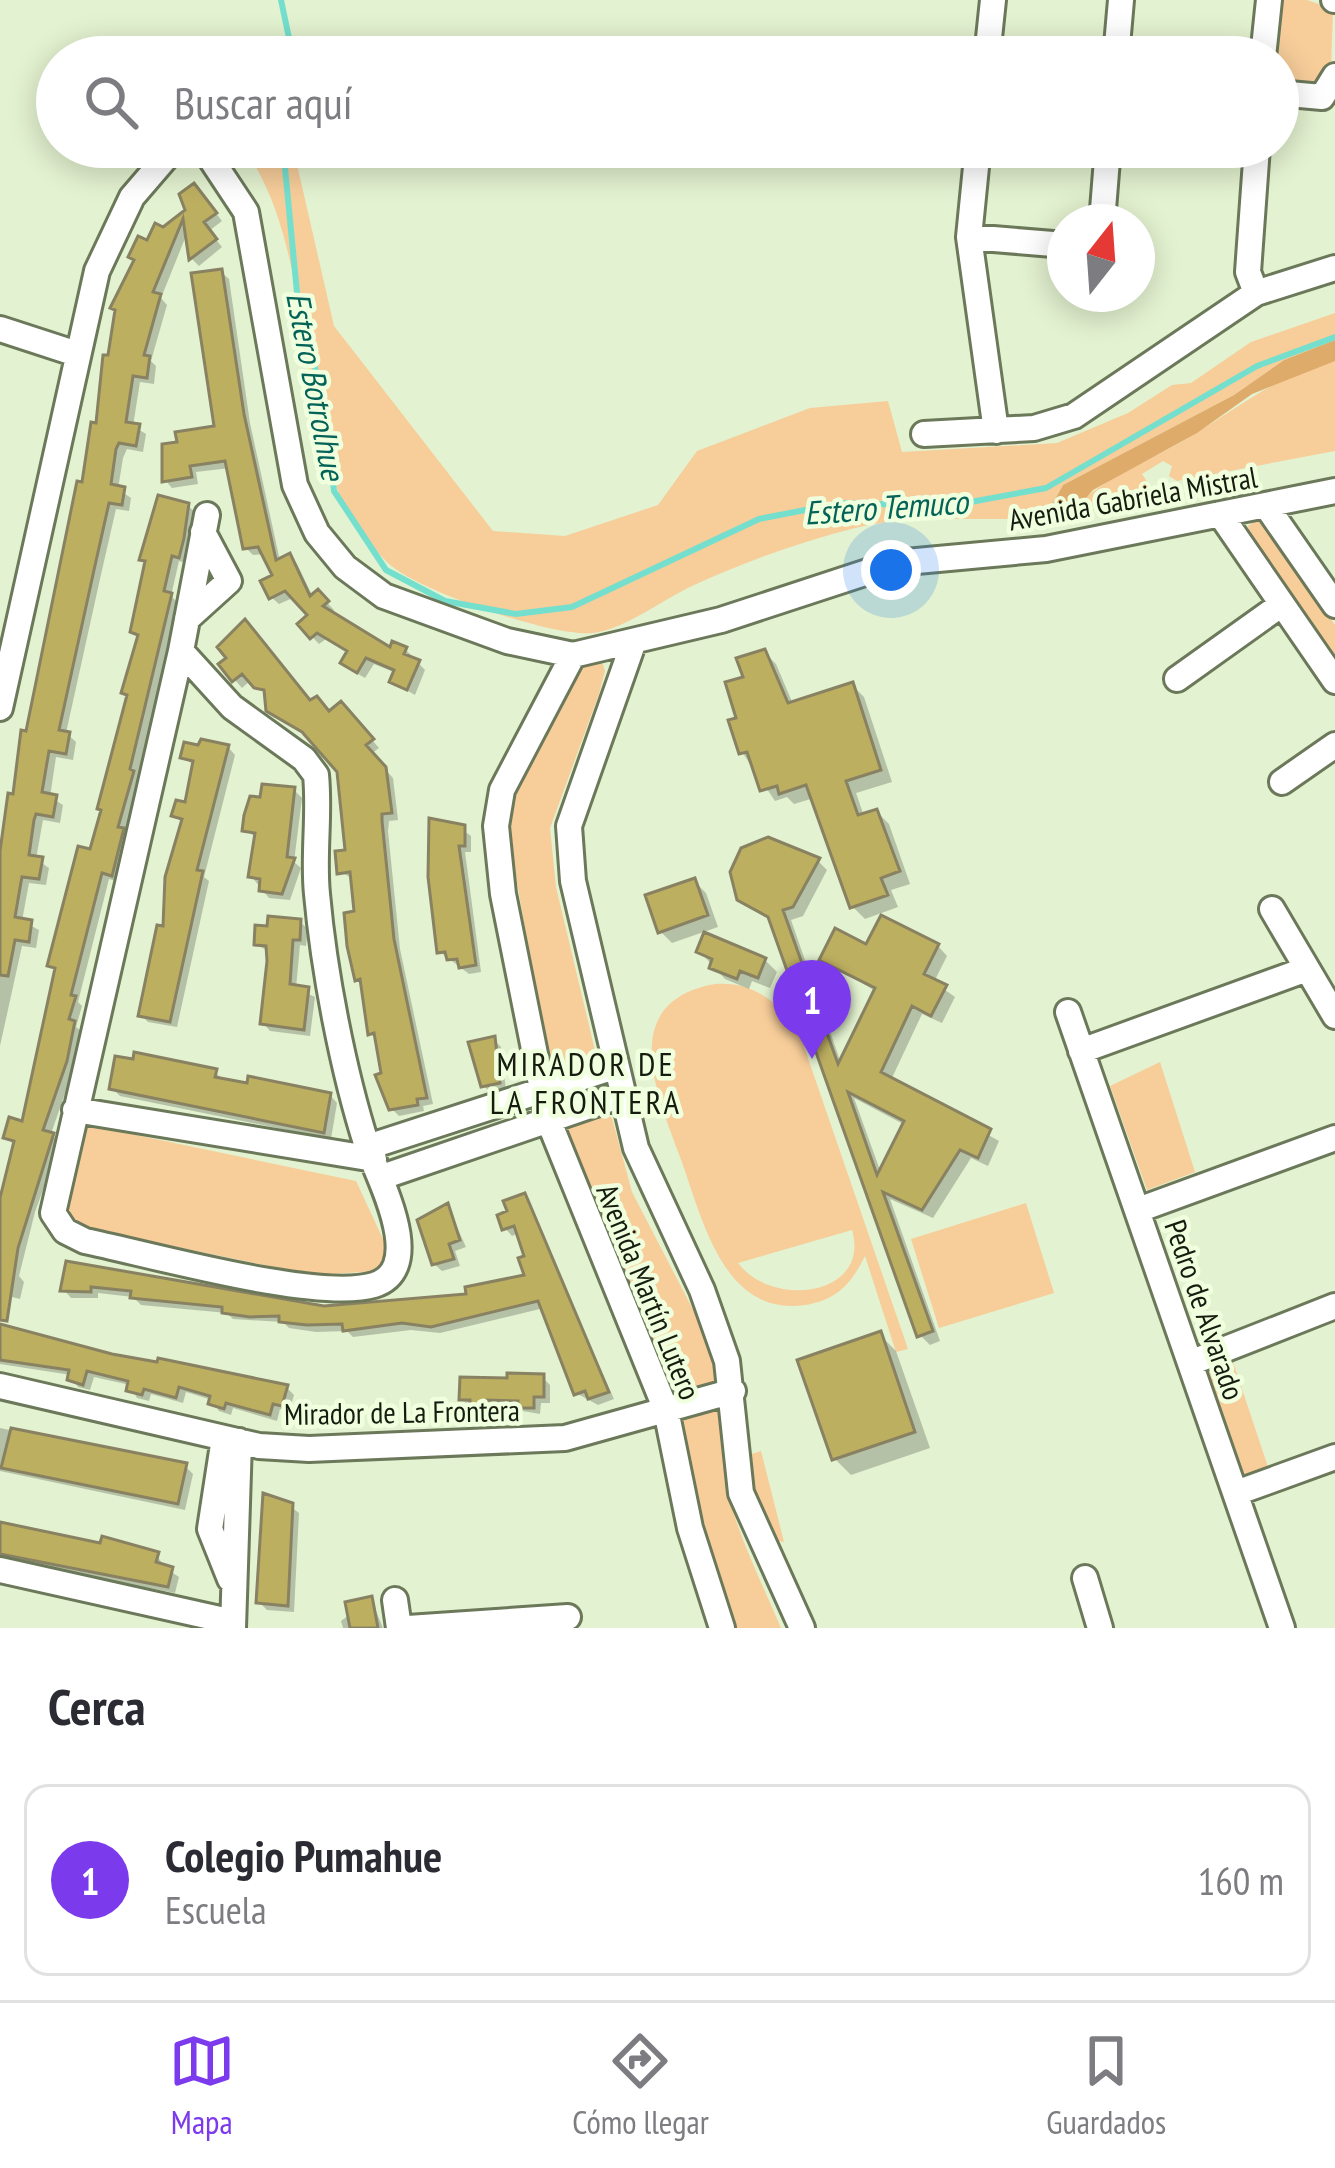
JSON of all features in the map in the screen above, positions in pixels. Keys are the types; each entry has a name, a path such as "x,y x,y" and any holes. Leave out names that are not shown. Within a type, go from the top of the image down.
{"street":[{"path":"989,36 993,0"},
{"path":"1118,36 1121,0"},
{"path":"1265,36 1269,0"},
{"path":"1299,95 1322,97 1335,76"},
{"path":"0,708 77,354 112,233 132,197 157,168"},
{"name":"Avenida Gabriela Mistral","path":"217,168 247,212 296,485 317,533 345,567 384,596 507,641 573,655 721,620 895,563 1063,546 1335,491"},
{"path":"976,168 969,237 996,431"},
{"path":"1103,204 1106,168"},
{"path":"1256,168 1249,272 1256,292"},
{"path":"969,237 1047,244"},
{"path":"924,434 1034,428 1074,416 1256,292 1335,268"},
{"path":"0,329 77,354"},
{"path":"1267,507 1335,605"},
{"path":"1220,514 1335,681"},
{"path":"181,650 232,707 304,759 316,775 317,896 375,1161 401,1249 393,1269 374,1285 316,1286 85,1241 58,1223 52,1202 181,650 205,524"},
{"path":"1177,679 1282,604"},
{"name":"Avenida Martín Lutero","path":"634,641 569,826 572,881 637,1148 714,1322 733,1391 741,1493 802,1628"},
{"name":"Avenida Martín Lutero","path":"573,655 512,763 496,826 503,894 548,1119 666,1410 690,1528 722,1628"},
{"path":"1282,782 1335,745"},
{"path":"1272,909 1335,1016"},
{"path":"1082,1051 1307,969"},
{"name":"Pedro de Alvarado","path":"1068,1012 1282,1628"},
{"path":"375,1161 541,1089 614,1067"},
{"path":"75,1110 375,1161 548,1119 622,1095"},
{"path":"1138,1210 1335,1138"},
{"path":"1190,1363 1335,1306"},
{"name":"Mirador de La Frontera","path":"0,1386 231,1439 309,1449 565,1438 733,1391"},
{"path":"0,1570 233,1625 231,1439"},
{"path":"1236,1493 1335,1457"},
{"path":"1084,1577 1100,1628"},
{"path":"395,1600 399,1628"},
{"path":"408,1628 552,1622"}],"shaded area":[{"path":"1275,0 1307,0 1333,9 1331,69 1322,84 1299,85 1299,36 1273,36"},
{"path":"255,168 298,168 334,326 493,531 565,536 658,505 697,451 810,408 888,401 902,452 1057,443 1128,413 1172,385 1191,383 1251,342 1335,313 1335,340 1284,360 1234,395 1063,485 1045,517 903,520 855,528 732,569 618,626 574,633 518,620 426,586 388,563 355,522 326,454 292,270"},
{"path":"1335,340 1335,361 1252,394 1197,433 1093,490 1066,521 1045,517 1063,485 1234,395 1284,360"},
{"path":"1335,361 1335,451 1177,481 1169,476 1172,466 1163,461 1142,474 1155,494 1065,519 1109,481 1279,382"},
{"path":"1256,520 1264,522 1335,625 1335,655 1250,534 1248,526"},
{"path":"601,659 605,671 599,694 550,828 556,887 597,1059 560,1078 549,1069 506,818 519,772 581,661"},
{"path":"715,984 742,986 775,1004 800,1035 908,1349 896,1352 865,1256 842,1289 805,1305 777,1305 754,1295 720,1258 697,1207 655,1080 654,1031 664,1010 684,994","holes":["852,1230 854,1252 847,1269 834,1282 794,1290 773,1287 738,1263"]},
{"path":"1160,1062 1195,1172 1147,1190 1110,1086"},
{"path":"599,1111 612,1118 632,1192 702,1327 720,1383 680,1388 661,1366 561,1129 563,1121"},
{"path":"88,1125 356,1181 389,1252 379,1271 313,1275 74,1226 65,1209"},
{"path":"1026,1203 1054,1293 939,1328 911,1239"},
{"path":"1231,1356 1271,1476 1240,1487 1199,1367"},
{"path":"716,1406 724,1413 722,1442 729,1497 781,1628 730,1628 679,1420"},
{"path":"761,1451 784,1542 766,1539 750,1506 745,1456"}],"building":[{"path":"194,183 217,213 204,222 217,239 189,260 183,219 153,292 161,294 144,355 150,356 147,378 133,376 126,422 140,424 136,446 119,443 116,449 111,484 125,487 122,505 109,503 59,730 70,732 66,754 49,751 42,792 57,795 53,817 36,814 29,855 43,857 39,879 22,877 21,882 15,917 32,920 29,942 15,940 8,976 0,975 0,851 8,793 13,794 21,730 26,731 91,422 96,423 103,355 108,355 115,310 110,308 134,260 128,257 138,236 147,240 155,223 163,227 185,210 179,194"},
{"path":"222,269 244,414 276,560 290,553 310,596 318,589 329,601 323,606 390,647 392,641 407,647 404,654 420,660 407,690 389,682 394,670 366,658 357,673 340,663 347,651 317,633 310,639 297,624 307,615 285,591 269,599 260,581 272,575 258,547 243,549 225,461 190,466 192,477 162,482 162,444 177,442 175,432 214,426 191,273"},
{"path":"158,495 189,503 184,538 179,558 172,556 164,591 172,593 118,827 124,828 112,876 102,873 71,995 76,996 69,1019 75,1021 67,1061 43,1130 54,1133 18,1248 7,1321 0,1320 0,1198 14,1141 3,1138 9,1117 22,1121 55,968 47,966 78,846 90,849 101,810 97,809 127,695 121,693 138,635 130,632 145,561 139,560"},
{"path":"245,619 310,700 317,696 329,711 341,701 374,739 366,745 386,767 392,813 382,814 382,821 394,939 427,1098 417,1099 418,1105 389,1110 375,1075 381,1073 374,1033 368,1035 360,979 355,981 347,946 344,913 354,911 350,872 337,874 335,851 345,850 337,772 302,732 266,711 264,690 254,688 242,674 232,682 218,664 226,658 217,647"},
{"path":"765,649 788,703 853,682 881,770 846,781 858,815 877,809 900,871 881,878 888,895 850,908 806,785 779,794 777,786 760,791 747,752 739,754 728,720 736,718 725,682 743,677 736,658"},
{"path":"201,739 229,745 197,870 203,871 170,1022 138,1016 157,925 163,926 165,877 182,819 171,816 176,800 185,802 193,761 180,758 184,742 198,745"},
{"path":"262,784 295,787 287,857 295,858 282,894 259,891 260,879 248,877 255,833 242,831 244,815 250,796 260,797"},
{"path":"429,818 465,825 465,846 459,846 476,965 459,968 457,959 447,960 445,952 437,953 428,877"},
{"path":"768,837 820,858 793,907 783,910 838,1064 875,988 819,960 835,928 866,944 881,915 939,944 924,974 947,985 931,1016 912,1006 881,1072 991,1129 978,1158 960,1150 922,1210 883,1192 933,1331 917,1337 768,917 737,900 730,872 741,848","holes":["848,1092 904,1121 877,1175"]},
{"path":"695,878 708,915 658,933 645,895"},
{"path":"268,916 301,919 300,940 293,940 290,984 309,987 304,1030 260,1024 267,961 266,946 254,945 255,925 267,926"},
{"path":"704,932 766,958 758,978 740,971 737,979 709,968 712,959 696,952"},
{"path":"495,1036 500,1083 481,1087 468,1042"},
{"path":"134,1052 217,1069 215,1077 247,1083 248,1076 331,1093 324,1133 109,1089 115,1056 133,1059"},
{"path":"525,1193 609,1392 588,1399 585,1391 574,1395 538,1301 431,1327 402,1323 343,1331 342,1324 279,1322 279,1316 250,1317 222,1313 222,1307 130,1298 131,1291 91,1287 91,1292 60,1291 66,1261 324,1306 466,1294 465,1287 524,1275 518,1258 524,1256 514,1226 502,1230 497,1215 507,1211 503,1201"},
{"path":"448,1203 460,1240 449,1244 454,1259 432,1265 417,1220"},
{"path":"0,1324 112,1354 157,1362 158,1358 288,1385 282,1406 273,1404 270,1415 226,1403 224,1409 208,1404 210,1396 179,1387 176,1398 144,1389 142,1395 126,1391 128,1381 87,1371 83,1385 67,1380 69,1370 0,1360"},
{"path":"881,1331 915,1432 832,1460 797,1360"},
{"path":"507,1373 544,1374 544,1397 534,1397 534,1408 518,1408 518,1401 487,1400 486,1412 470,1411 470,1400 459,1400 460,1377 507,1378"},
{"path":"11,1428 187,1463 178,1504 1,1468"},
{"path":"263,1493 293,1503 288,1606 256,1603"},
{"path":"0,1522 100,1543 102,1536 159,1552 156,1562 173,1567 168,1587 0,1554"},
{"path":"372,1596 378,1628 350,1628 345,1602"}],"waterway":[{"name":"Estero Botrolhue","path":"281,0 289,36"},
{"name":"Estero Temuco","path":"285,168 298,303 324,402 334,491 386,570 445,601 516,614 572,607 759,519 841,503 949,506 1046,488 1257,366 1335,337"}],"place":[{"name":"Colegio Pumahue","path":"812,1059"}],"district":[{"name":"MIRADOR DE LA FRONTERA","path":"586,1083"}]}
